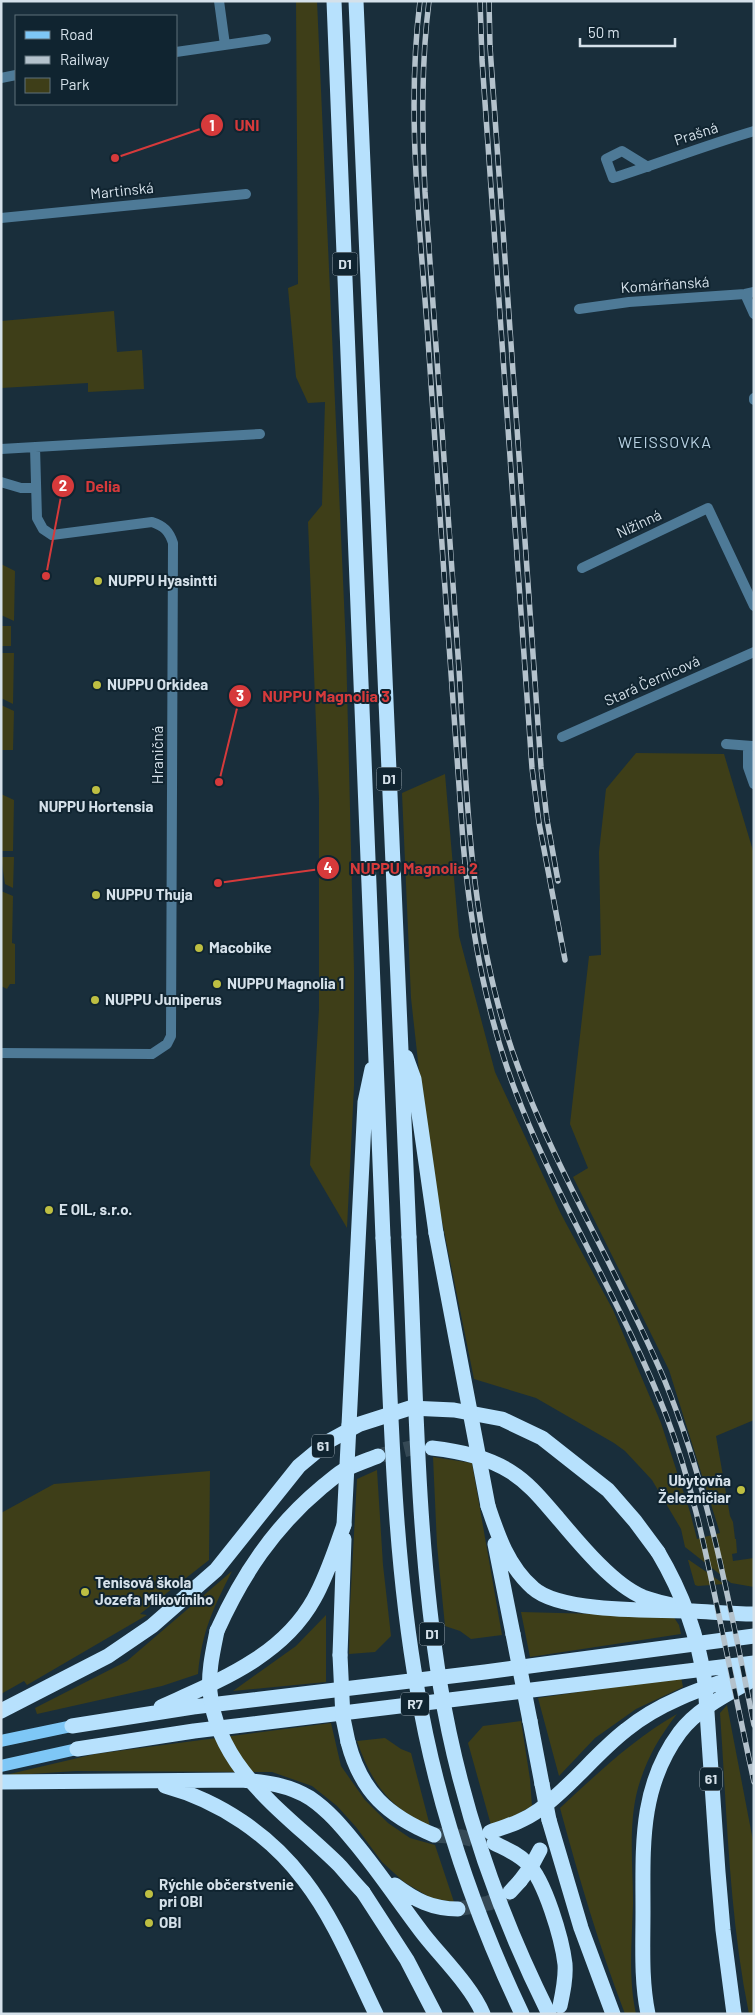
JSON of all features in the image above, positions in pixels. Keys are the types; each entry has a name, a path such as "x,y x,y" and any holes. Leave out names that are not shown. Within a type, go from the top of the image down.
{"highway":[{"name":"D1","path":"334,1 377,1046 383,1238 397,1522 402,1580 417,1688 428,1746 463,1870 484,1930 522,2014"},
{"name":"D1","path":"356,1 422,1530 431,1624 440,1686 468,1806 485,1862 506,1920 554,2010"},
{"path":"401,1044 414,1079 436,1233 549,1820 581,1928 613,2014"},
{"path":"377,1046 365,1102 344,1525 340,1686 348,1742 363,1778 381,1802 402,1820 434,1835"},
{"name":"61","path":"1,1711 108,1656 152,1626 216,1570 299,1466 329,1441 360,1424 410,1408 454,1410 502,1419 542,1438 608,1490 635,1521 658,1552 688,1609 701,1655 705,1683 723,1930 734,2014"},
{"path":"432,1448 458,1451 490,1461 511,1472 532,1487 566,1528 613,1578 641,1596 693,1611"},
{"path":"378,1456 344,1469 305,1501 273,1535 251,1565 237,1588 217,1631 210,1668 210,1692 215,1716 236,1763 254,1786 340,1866 363,1892 407,1960 434,2012"},
{"path":"488,1506 510,1561 534,1590 558,1601 632,1610 754,1614"},
{"path":"144,1714 239,1671 277,1643 299,1622 313,1601 325,1577 344,1525"},
{"name":"R7","path":"72,1726 144,1714 485,1672 754,1636"},
{"name":"R7","path":"76,1749 194,1731 754,1663"},
{"path":"554,2010 565,1985 565,1964 555,1922 541,1882 528,1863 492,1838 538,1811 602,1750 649,1712 711,1686 754,1671"},
{"path":"648,2014 643,1968 644,1843 645,1815 650,1797 668,1750 680,1731 717,1700 754,1679"},
{"path":"1,1782 241,1780 267,1782 290,1788 309,1798 331,1814 384,1877 422,1932 474,1997 483,2014"},
{"path":"149,1781 204,1800 246,1824 290,1862 324,1910 376,2014"},
{"path":"515,1887 532,1865 540,1850 549,1820"},
{"path":"384,1877 413,1899 427,1906 458,1909"}],"main road":[{"path":"1,1741 72,1726"},
{"path":"1,1766 76,1749"}],"street":[{"path":"219,1 225,45"},
{"path":"178,52 266,39"},
{"path":"1,78 15,75"},
{"name":"Prašná","path":"648,167 700,147 754,132"},
{"name":"Martinská","path":"1,218 246,194"},
{"path":"749,293 754,314"},
{"name":"Komárňanská","path":"579,309 629,302 749,293"},
{"path":"1,449 260,434"},
{"path":"1,482 21,488 36,488 36,447"},
{"name":"Hraničná","path":"1,1053 152,1054 167,1044 172,1036 173,543 166,529 152,522 52,535 43,529 36,518 36,488"},
{"name":"Nížinná","path":"582,568 708,508 754,606"},
{"name":"Stará Černicová","path":"562,737 754,652"},
{"path":"726,744 751,746 748,767 754,784"}],"green space":[{"path":"296,1 317,1 346,647 354,970 354,1086 347,1228 310,1165 319,1009 319,799 308,522 322,505 325,402 308,403 296,377 288,288 298,284"},
{"path":"114,311 117,352 142,350 144,389 88,392 88,383 1,388 1,321"},
{"path":"1,564 15,571 14,621 1,615"},
{"path":"1,626 11,626 11,646 1,646"},
{"path":"1,653 14,653 13,704 1,698"},
{"path":"1,705 14,711 13,750 1,750"},
{"path":"636,753 724,754 754,854 754,1420 716,1436 730,1516 736,1539 737,1553 732,1554 733,1561 754,1558 754,1587 731,1583 685,1547 681,1529 652,1480 625,1451 536,1398 474,1379 428,1152 411,998 402,793 445,774 459,936 495,1072 561,1214 613,1310 661,1423 697,1539 720,1533 669,1370 573,1177 588,1168 570,1124 589,956 601,955 599,852 606,789"},
{"path":"1,794 14,800 13,851 1,851"},
{"path":"1,857 14,857 13,888 5,884"},
{"path":"1,891 13,896 12,943 15,944 15,984 10,984 7,989 1,986"},
{"path":"433,1457 472,1463 502,1635 471,1639 460,1631 445,1626 437,1545"},
{"path":"377,1470 383,1565 391,1636 375,1652 349,1654 357,1479"},
{"name":"Tenisová škola Jozefa Mikovíniho","path":"210,1471 209,1560 140,1614 147,1615 27,1685 24,1681 1,1694 1,1513 54,1484"},
{"path":"689,1560 724,1584 695,1585"},
{"path":"232,1571 209,1621 202,1645 198,1674 162,1686 37,1714 35,1708 127,1661"},
{"path":"521,1612 673,1616 679,1625 681,1634 530,1657"},
{"path":"326,1615 326,1682 233,1691 296,1646"},
{"path":"681,1677 683,1687 636,1709 595,1738 559,1776 538,1698"},
{"path":"727,1705 754,1846 754,2014 749,2014 742,1977 733,1902 720,1713"},
{"path":"677,1714 664,1731 649,1758 641,1778 635,1802 632,1830 633,1903 631,1959 632,1987 636,2014 625,2014 590,1912 560,1808 630,1746"},
{"path":"521,1721 532,1806 514,1816 491,1825 468,1743 483,1726"},
{"path":"331,1723 341,1766 365,1800 388,1823 410,1838 435,1845 454,1902 431,1898 404,1882 382,1862 356,1827 337,1806 312,1786 272,1772 76,1771 1,1776 95,1754"},
{"path":"385,1738 401,1749 411,1753 430,1826 403,1811 383,1792 362,1756 357,1741"}],"tunnel":[{"path":"382,1455 411,1448 431,1448"},
{"path":"434,1835 462,1837 490,1843"},
{"path":"458,1909 489,1903 508,1893"}],"railway":[{"path":"420,1 414,85 418,212 463,842 466,876 482,977 499,1043 522,1108 556,1185 650,1376 675,1440 703,1540 754,1782"},
{"path":"429,1 423,96 425,192 470,840 481,925 499,1008 514,1057 553,1150 643,1333 664,1379 680,1421 694,1463 717,1550 754,1725"},
{"path":"480,1 482,60 532,768 539,823 565,960"},
{"path":"489,1 490,47 541,767 547,820 558,881"}],"place":[{"name":"UNI","path":"115,158"},
{"name":"Delia","path":"46,576"},
{"name":"NUPPU Hyasintti","path":"98,581"},
{"name":"NUPPU Orkidea","path":"97,685"},
{"name":"NUPPU Magnolia 3","path":"219,782"},
{"name":"NUPPU Hortensia","path":"96,790"},
{"name":"NUPPU Magnolia 2","path":"218,883"},
{"name":"NUPPU Thuja","path":"96,895"},
{"name":"Macobike","path":"199,948"},
{"name":"NUPPU Magnolia 1","path":"217,984"},
{"name":"NUPPU Juniperus","path":"95,1000"},
{"name":"E OIL, s.r.o.","path":"49,1210"},
{"name":"Ubytovňa Železničiar","path":"741,1490"},
{"name":"Tenisová škola Jozefa Mikovíniho","path":"85,1592"},
{"name":"Rýchle občerstvenie pri OBI","path":"149,1894"},
{"name":"OBI","path":"149,1923"}],"district":[{"name":"WEISSOVKA","path":"665,442"}]}
